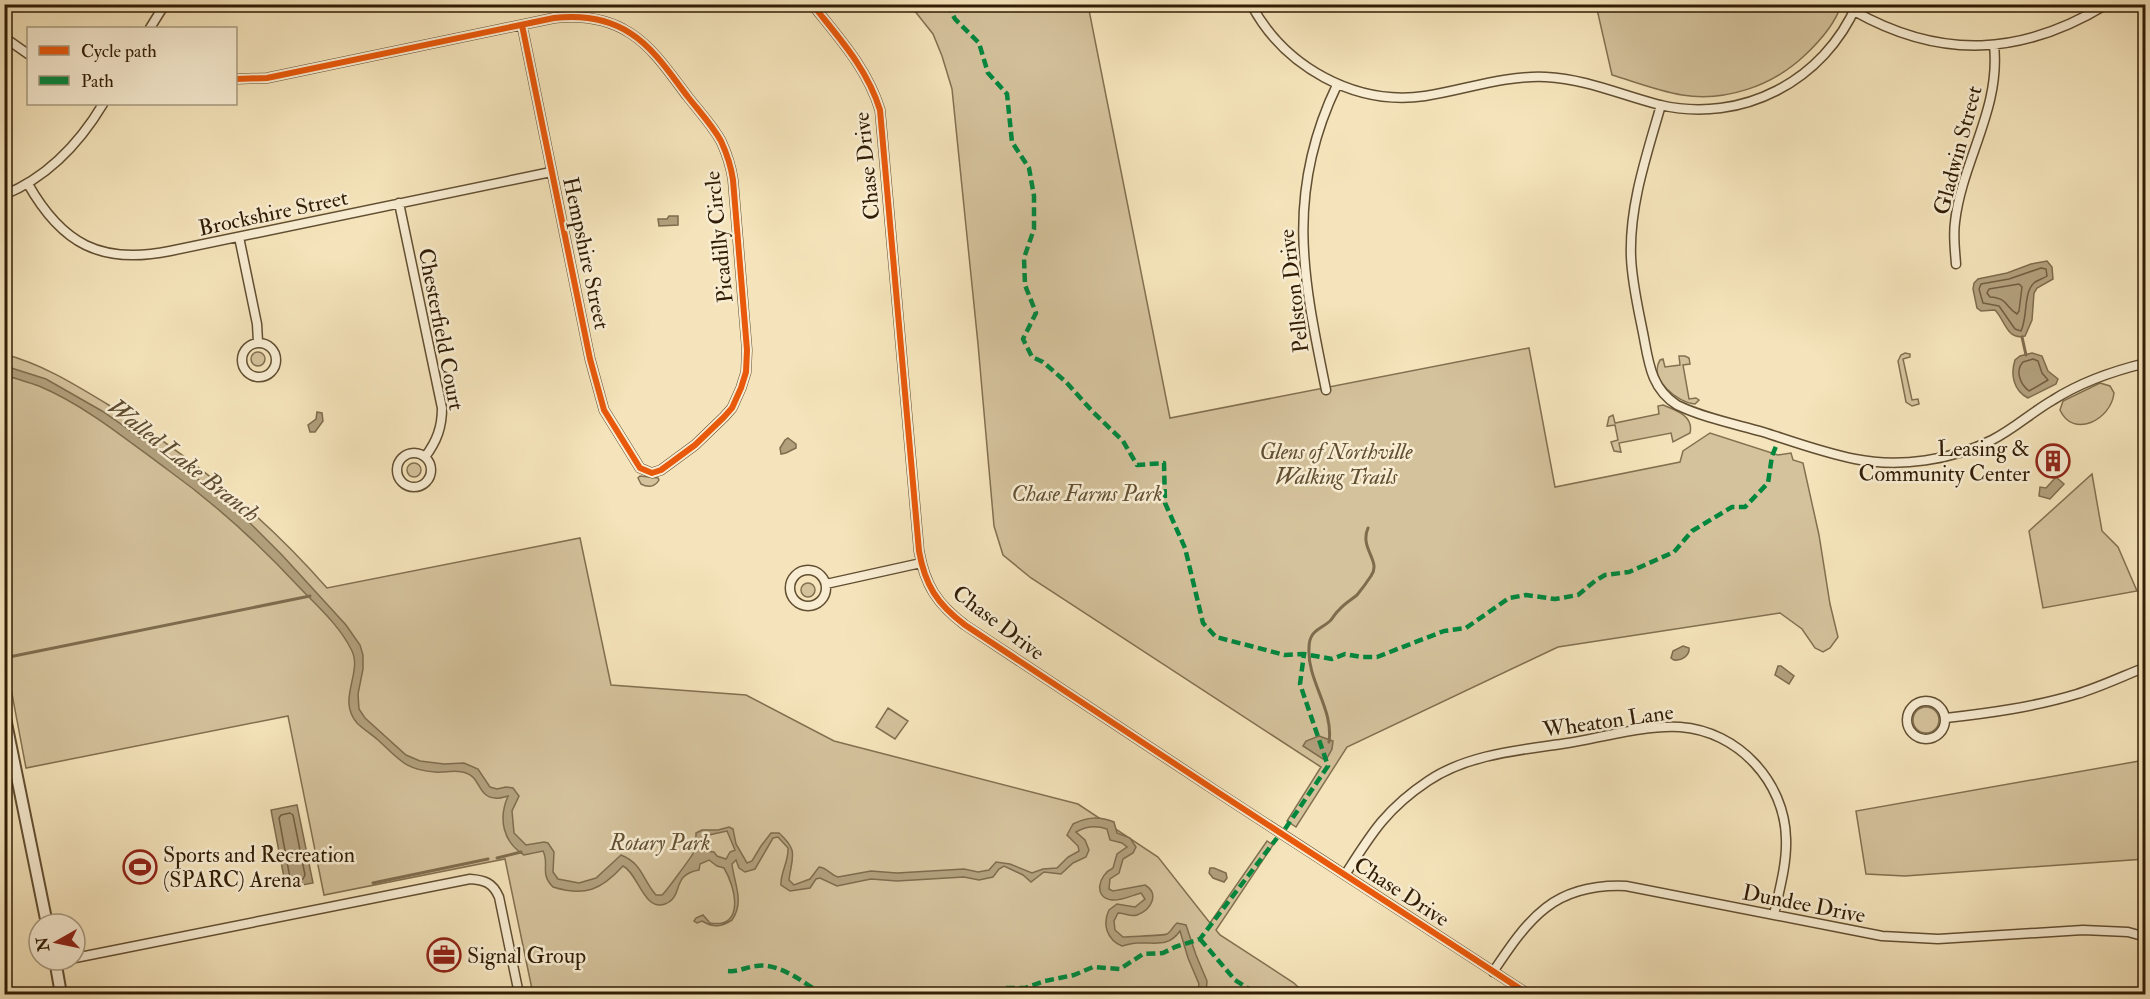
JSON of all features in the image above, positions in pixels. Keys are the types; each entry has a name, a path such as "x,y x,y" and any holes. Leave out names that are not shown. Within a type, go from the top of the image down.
{"street":[{"path":"151,27 165,4"},
{"name":"Chase Drive","path":"812,4 866,74 880,110 912,488 921,563 928,583 943,607 1345,876 1528,994"},
{"path":"1251,4 1264,26 1306,66 1337,85 1376,96 1400,98 1435,94 1508,79 1546,77 1586,82 1661,105 1710,110 1746,104 1775,93 1806,72 1840,36 1855,8 1879,25 1908,36 1963,46 1994,45 2026,40 2067,26 2107,4"},
{"name":"Picadilly Circle","path":"237,79 267,78 554,18 576,17 608,23 628,32 653,53 706,120 721,142 729,161 733,180 747,361 744,379 732,408 715,428 667,466 657,472 649,472"},
{"name":"Hempshire Street","path":"522,25 590,360 604,410 640,468 649,472"},
{"path":"4,35 27,53"},
{"name":"Gladwin Street","path":"1956,264 1954,230 1956,213 1990,104 1995,70 1994,45"},
{"name":"Pellston Drive","path":"1326,390 1305,273 1302,244 1303,212 1308,175 1318,133 1337,85"},
{"path":"4,195 28,184 51,167 85,132 102,105"},
{"path":"1661,105 1632,224 1632,274 1653,377 1664,395 1677,405 1818,450 1856,459 1880,462 1927,460 1965,451 2004,433 2055,398 2079,385 2145,363"},
{"name":"Brockshire Street","path":"28,184 42,208 60,229 82,243 110,254 128,256 157,254 551,172"},
{"name":"Chesterfield Court","path":"399,204 442,408 442,424 437,440 425,457"},
{"path":"239,237 257,324 258,342"},
{"path":"258,342 269,346 276,355 276,361 272,372 256,378 244,369 241,360 244,350 258,342"},
{"name":"Chesterfield Court","path":"410,453 425,457 431,468 429,479 420,486 410,487 404,484 397,470 401,459 410,453"},
{"path":"826,584 921,563"},
{"path":"814,571 824,579 826,584 825,597 816,605 799,604 792,596 793,579 802,572 814,571"},
{"path":"1946,718 2011,710 2078,694 2145,667"},
{"path":"1925,700 1939,705 1946,718 1942,732 1926,740 1914,736 1907,721 1912,707 1925,700"},
{"path":"4,713 45,912"},
{"name":"Wheaton Lane","path":"1345,876 1378,825 1400,801 1430,779 1465,763 1516,751 1654,728 1680,727 1704,732 1737,747 1763,772 1777,797 1785,824 1786,844 1773,915"},
{"path":"87,956 470,879 480,879 489,882 499,897 519,994"},
{"name":"Dundee Drive","path":"1493,972 1520,932 1534,916 1556,900 1584,890 1607,886 1626,886 1859,933 1909,939 2083,930 2128,932 2145,937"},
{"path":"59,972 61,994"},
{"path":"690,994 695,994"}],"green space":[{"path":"1596,4 1841,5 1831,26 1821,39 1791,67 1747,89 1731,94 1698,97 1664,91 1612,75"},
{"name":"Chase Farms Park","path":"910,5 1088,5 1170,418 1529,348 1555,487 1680,462 1683,451 1710,433 1778,455 1791,453 1793,460 1803,463 1838,637 1830,648 1823,652 1815,648 1802,629 1780,613 1558,647 1347,747 1296,827 1287,821 1321,767 1031,578 1003,555 994,526 952,89 933,34"},
{"path":"255,352 261,352 265,359 261,366 255,366 251,362 251,356"},
{"path":"1905,353 1910,354 1910,357 1903,359 1912,400 1918,399 1919,404 1912,406 1906,402 1898,361"},
{"name":"Rotary Park","path":"4,354 31,363 70,382 107,404 196,465 251,511 303,561 327,588 580,538 611,685 746,695 834,741 1078,804 1158,857 1210,923 1267,841 1273,845 1216,930 1220,935 1294,983 1305,994 533,994 505,859 324,895 288,716 26,768 5,657"},
{"path":"1679,356 1689,358 1690,364 1683,365 1689,399 1699,400 1695,404 1673,395 1658,375 1657,367 1660,360 1663,359 1665,367 1680,365"},
{"path":"2100,383 2110,386 2114,393 2106,411 2099,418 2082,424 2066,419 2060,410 2063,401"},
{"path":"1663,405 1687,418 1691,427 1690,433 1673,442 1671,433 1619,443 1621,452 1614,451 1611,442 1618,440 1615,425 1607,426 1609,417 1613,415 1615,423 1659,414 1658,406"},
{"path":"411,463 417,463 421,470 417,477 411,477 407,473 407,467"},
{"path":"2092,474 2102,531 2118,547 2137,591 2043,608 2029,531"},
{"path":"640,476 659,480 651,486 646,486 641,484 638,478"},
{"path":"805,583 811,583 815,590 811,597 805,597 801,593 801,587"},
{"path":"1926,707 1935,711 1939,720 1935,729 1926,733 1917,729 1913,720 1917,711"},
{"path":"888,708 908,721 895,739 876,727"},
{"path":"2145,760 2145,859 1905,876 1866,874 1856,811"}],"water":[{"path":"669,216 678,216 678,225 659,226 658,219 667,219"},
{"path":"2047,261 2052,267 2053,279 2037,288 2034,293 2032,320 2025,336 2019,337 2010,333 1995,310 1981,311 1977,308 1973,289 1978,279"},
{"path":"2032,353 2042,356 2048,371 2058,379 2056,384 2028,398 2016,387 2013,371 2015,360"},
{"path":"5,366 46,379 102,411 187,470 245,518 346,625 360,645 363,669 358,694 359,709 365,718 406,755 420,761 444,764 464,763 478,769 490,787 513,788 519,796 512,811 514,833 526,845 548,843 554,852 553,872 558,879 579,883 596,878 621,855 638,867 656,895 662,895 694,852 696,833 702,830 729,827 733,829 736,844 747,863 752,861 771,833 779,833 792,849 789,880 794,885 810,879 819,867 838,877 871,871 897,873 964,869 978,872 989,870 996,862 1010,864 1032,873 1057,868 1068,857 1079,851 1078,846 1067,835 1073,824 1098,818 1114,822 1117,833 1130,838 1136,847 1133,853 1123,859 1119,873 1110,879 1109,889 1113,891 1145,885 1150,889 1153,897 1150,906 1142,913 1132,916 1118,913 1114,921 1115,930 1123,937 1164,935 1177,923 1186,925 1207,981 1206,994 1197,994 1199,984 1180,931 1166,942 1135,943 1122,946 1109,936 1106,921 1109,910 1117,904 1135,907 1145,899 1141,893 1116,900 1102,895 1101,881 1113,868 1117,854 1127,847 1110,840 1107,829 1099,827 1087,827 1076,832 1085,840 1089,850 1086,857 1073,863 1061,874 1044,872 1031,882 1023,875 1004,866 993,877 979,880 964,877 897,881 871,879 837,886 820,878 816,879 810,888 790,891 781,885 788,848 778,837 773,838 755,869 745,872 739,868 736,860 732,864 738,892 738,906 732,920 717,926 694,921 703,915 710,923 721,923 729,919 735,905 732,885 724,868 709,860 700,864 699,870 684,876 675,896 665,904 658,905 646,897 633,876 623,866 607,881 592,889 574,891 553,887 547,877 543,851 524,855 511,844 507,837 503,813 508,796 489,797 474,778 466,773 425,771 409,766 357,723 351,714 349,705 354,658 346,640 327,616 252,540 186,483 90,413 39,386 5,375","holes":["727,831 735,850 730,852 726,859 717,856 714,852 703,851 702,840 704,836"]},
{"path":"317,412 322,413 323,421 315,432 310,432 308,425 316,419"},
{"path":"788,438 796,444 796,448 781,454 780,448"},
{"path":"2056,477 2064,484 2050,499 2039,496 2040,487 2046,488"},
{"path":"1683,646 1689,648 1687,656 1679,660 1671,658 1673,651"},
{"path":"1778,666 1794,676 1789,684 1775,675"},
{"path":"1319,736 1333,741 1327,758 1323,759 1303,746 1306,741"},
{"path":"297,805 313,883 286,888 271,810"},
{"path":"1210,868 1226,873 1227,878 1224,882 1213,878 1209,873"}],"waterway":[{"path":"2022,337 2026,355"},
{"path":"1329,742 1328,718 1312,672 1309,642 1316,631 1357,595 1371,576 1374,565 1366,542 1368,528"},
{"path":"9,657 310,596"},
{"path":"497,858 521,852"},
{"path":"373,883 488,859"}],"marked path":[{"path":"947,4 955,19 979,43 988,73 1007,94 1012,142 1029,168 1034,196 1034,229 1024,258 1025,285 1036,313 1023,339 1032,357 1043,362 1066,382 1123,441 1137,465 1164,463 1165,503 1185,548 1203,623 1216,637 1285,655 1304,654 1332,659 1345,654 1377,657 1444,631 1466,628 1509,598 1526,595 1555,599 1578,595 1605,575 1629,572 1674,552 1692,531 1732,507 1745,507 1768,483 1772,456 1777,444"},
{"path":"1285,829 1328,766 1300,684 1304,654"},
{"path":"994,994 1004,988 1025,988 1074,975 1093,967 1120,969 1143,954 1163,953 1200,939 1277,838"},
{"path":"1200,939 1235,980 1257,994"},
{"path":"728,971 756,966 773,967 791,974 822,994"}],"cycle path":[{"path":"812,4 860,67 880,110 919,551 925,574 934,593 965,625 1528,994"},
{"path":"237,79 267,78 554,18 564,17 584,17 612,24 630,33 647,46 714,129 728,160 733,180 747,350 746,372 732,408 695,445 661,470 652,473 640,468 604,410 590,359 522,25"}],"place":[{"name":"Leasing & Community Center","path":"2053,461"},
{"name":"Sports and Recreation (SPARC) Arena","path":"140,867"},
{"name":"Signal Group","path":"444,955"}],"park label":[{"name":"Glens of Northville Walking Trails","path":"1336,464"}],"water label":[{"name":"Walled Lake Branch","path":"184,460"}]}
